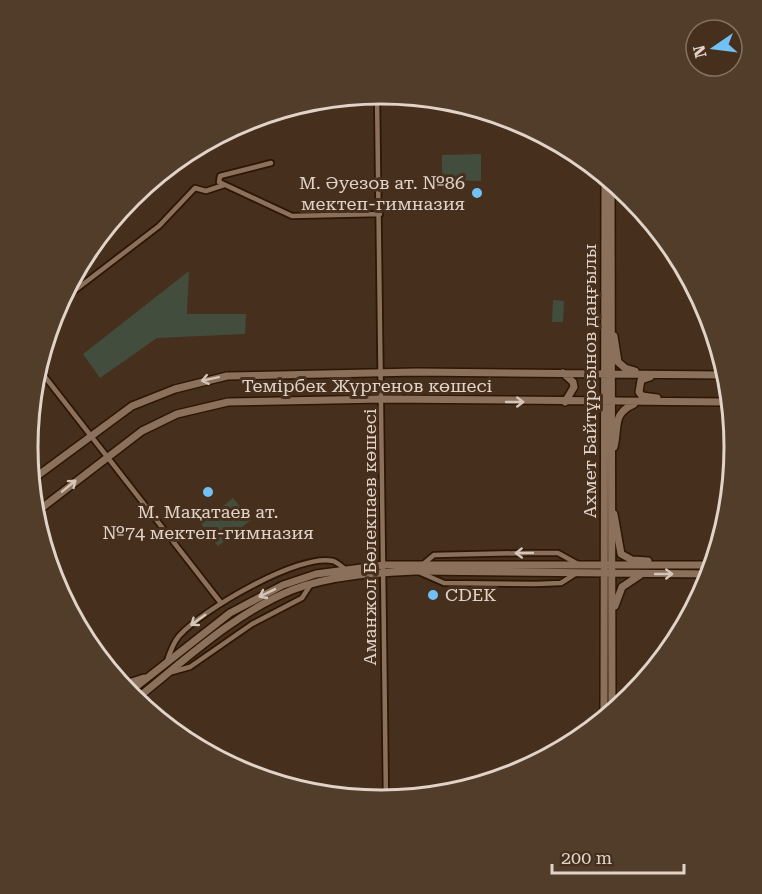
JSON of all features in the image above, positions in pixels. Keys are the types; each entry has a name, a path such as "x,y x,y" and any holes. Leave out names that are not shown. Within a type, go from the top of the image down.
{"street":[{"name":"Аманжол Бөлекпаев көшесі","path":"377,104 383,399 386,790"},
{"path":"271,163 220,176 219,182 292,216 380,214"},
{"path":"76,290 159,226 195,188 206,191 224,186"},
{"name":"Ахмет Байтұрсынов даңғылы","path":"606,188 611,316 607,374"},
{"name":"Ахмет Байтұрсынов даңғылы","path":"608,584 607,374 610,191"},
{"path":"611,316 618,362 625,368 643,374"},
{"name":"Темірбек Жүргенов көшесі","path":"39,475 132,406 195,382 227,376 272,373 382,372 717,375"},
{"path":"563,374 573,382 574,387 565,402"},
{"path":"688,402 642,396 638,384 646,377 691,375"},
{"path":"45,377 222,603"},
{"name":"Темірбек Жүргенов көшесі","path":"43,507 107,455 142,431 177,414 201,406 233,401 383,399 607,403 722,402"},
{"path":"611,461 619,414 621,410 637,402"},
{"name":"Ахмет Байтұрсынов даңғылы","path":"607,403 611,461 608,565"},
{"path":"611,507 621,554 632,560 665,565"},
{"path":"420,568 434,555 558,553 580,565"},
{"path":"166,664 172,646 181,634 222,603 255,584 301,566 318,562 334,561 345,569"},
{"path":"136,687 230,613 283,585 316,574 345,569 703,565"},
{"path":"420,568 608,574 700,574"},
{"path":"420,568 444,583 561,583 577,573"},
{"path":"142,694 256,608 311,584 384,569"},
{"path":"612,614 622,587 630,580 644,574"},
{"path":"169,673 190,667 252,624 302,598 311,584"},
{"path":"608,584 612,614 612,701"},
{"path":"604,707 608,584"},
{"path":"131,682 149,677"},
{"path":"146,697 162,678"}],"green space":[{"path":"481,154 481,181 442,180 442,155"},
{"path":"189,271 187,314 246,314 245,334 157,338 100,378 83,354"},
{"path":"553,300 564,301 563,322 552,322"},
{"path":"233,498 251,520 218,546 201,524"}],"place":[{"name":"М. Әуезов ат. №86 мектеп-гимназия","path":"477,193"},
{"name":"М. Мақатаев ат. №74 мектеп-гимназия","path":"208,492"},
{"name":"CDEK","path":"433,595"}]}
